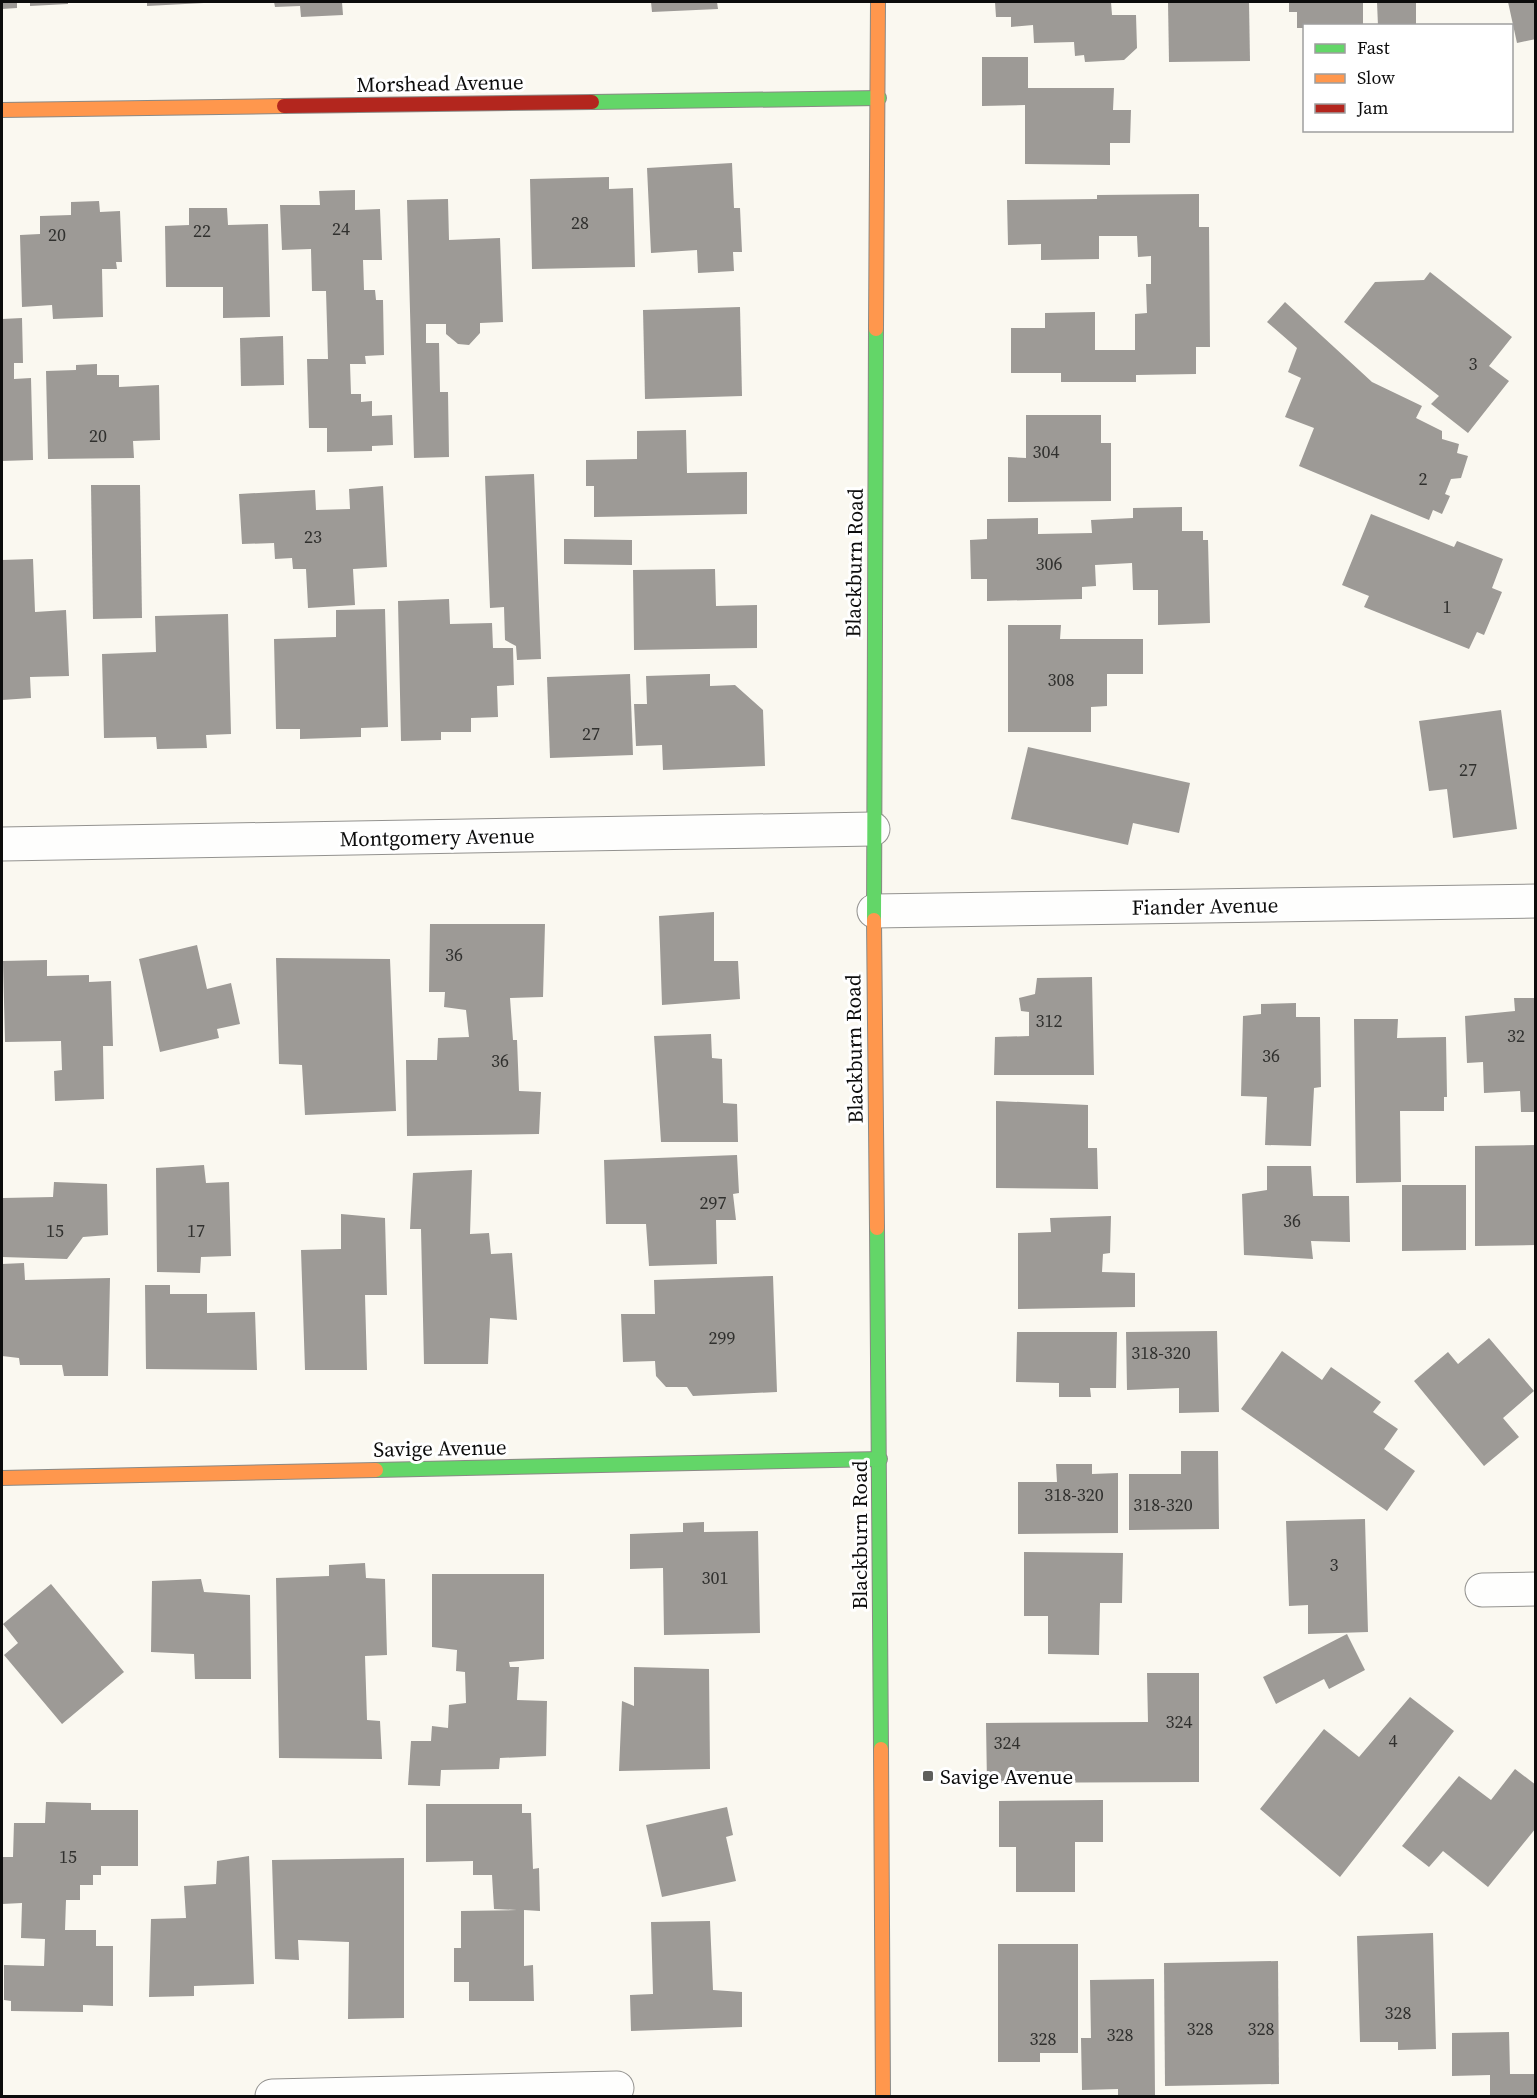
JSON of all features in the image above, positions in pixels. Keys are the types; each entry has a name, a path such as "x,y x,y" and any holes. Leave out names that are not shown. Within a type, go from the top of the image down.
{"main road":[{"name":"Blackburn Road","path":"878,2 873,829 880,1459 883,2097"},
{"name":"Morshead Avenue","path":"2,111 879,98"},
{"name":"Savige Avenue","path":"2,1478 880,1459"}],"street":[{"name":"Montgomery Avenue","path":"2,844 873,829"},
{"name":"Fiander Avenue","path":"874,911 1536,901"},
{"path":"1482,1590 1536,1589"},
{"path":"272,2097 617,2088"}],"building":[{"path":"2,2 17,2 17,8 2,9"},
{"path":"30,2 68,2 68,4 30,6"},
{"path":"147,2 204,2 204,3 147,6"},
{"path":"274,2 342,2 343,15 301,17 300,6 275,7"},
{"path":"651,2 717,2 718,9 652,12"},
{"path":"995,2 1111,2 1112,15 1136,15 1137,48 1124,60 1085,62 1084,55 1075,56 1074,42 1034,43 1033,25 1011,27 1011,17 996,17"},
{"path":"1168,2 1249,2 1250,61 1169,62"},
{"path":"1289,2 1363,2 1363,24 1303,24 1303,28 1297,28 1297,12 1289,12"},
{"path":"1377,2 1416,2 1416,24 1378,24"},
{"path":"1508,2 1536,2 1536,39 1517,43"},
{"path":"982,57 1028,57 1028,88 1114,88 1113,110 1131,110 1130,143 1110,143 1110,165 1025,164 1025,105 982,106"},
{"path":"732,163 734,208 740,208 742,252 733,252 734,271 698,273 697,250 651,253 647,168"},
{"path":"609,177 609,189 633,188 635,267 532,269 530,179"},
{"path":"355,190 355,210 380,209 382,260 363,260 364,290 375,290 376,300 383,300 384,355 365,356 366,364 350,364 351,394 361,394 361,402 372,401 372,416 392,415 393,445 372,446 372,451 327,452 327,428 309,428 307,359 328,359 326,291 312,291 311,249 282,250 280,205 320,205 319,191"},
{"path":"1199,194 1199,227 1209,227 1210,347 1196,347 1196,374 1136,375 1136,382 1061,382 1061,373 1011,373 1011,328 1045,328 1045,313 1095,312 1095,350 1135,350 1135,314 1147,313 1146,284 1151,284 1151,256 1138,257 1137,236 1099,236 1099,259 1041,260 1041,244 1008,245 1007,200 1097,199 1097,195"},
{"path":"448,199 449,240 500,238 503,322 480,323 480,333 469,345 458,344 446,334 446,324 426,324 426,343 439,343 440,392 448,392 449,457 414,458 407,200"},
{"path":"99,201 100,212 120,211 122,262 116,262 117,269 102,269 103,317 53,319 52,305 22,307 20,235 40,234 40,216 71,215 71,202"},
{"path":"189,208 227,208 228,225 268,224 270,317 223,318 223,287 166,287 165,226 189,225"},
{"path":"1430,272 1512,337 1489,366 1509,381 1468,433 1431,404 1439,396 1344,322 1375,282 1424,280"},
{"path":"1285,302 1372,382 1422,406 1416,418 1442,431 1442,439 1459,444 1457,453 1468,456 1461,478 1451,479 1445,494 1450,496 1442,514 1433,510 1429,520 1299,466 1314,428 1285,417 1301,378 1288,372 1297,348 1267,322"},
{"path":"740,307 742,396 645,399 643,310"},
{"path":"22,318 23,363 14,363 14,379 31,378 33,460 2,461 2,319"},
{"path":"283,336 284,385 241,386 240,338"},
{"path":"97,364 97,375 119,375 119,387 159,385 160,440 133,441 134,458 48,459 46,371 76,370 76,365"},
{"path":"1026,415 1101,415 1101,443 1111,443 1111,501 1008,502 1008,457 1026,458"},
{"path":"686,430 687,473 747,472 747,514 594,517 594,486 586,486 586,460 637,459 637,431"},
{"path":"534,474 541,659 517,660 516,646 505,640 504,607 490,608 485,476"},
{"path":"91,485 140,485 142,618 93,619"},
{"path":"383,486 387,567 353,569 355,605 308,608 306,569 293,569 292,558 275,559 274,543 242,544 239,494 315,490 316,510 350,509 349,489"},
{"path":"1182,507 1182,531 1203,531 1203,540 1208,540 1210,623 1158,625 1158,590 1133,590 1132,563 1095,565 1096,586 1082,587 1082,599 987,601 987,579 971,579 970,540 987,539 987,519 1038,518 1038,534 1092,533 1091,520 1133,518 1133,508"},
{"path":"1371,514 1454,547 1457,541 1503,559 1492,588 1502,592 1484,635 1477,632 1469,649 1364,607 1369,596 1342,585"},
{"path":"564,539 632,540 632,565 564,564"},
{"path":"33,559 35,612 66,610 69,676 30,677 31,698 2,700 2,560"},
{"path":"715,569 716,606 757,605 757,648 634,650 633,570"},
{"path":"449,599 450,624 492,623 493,648 513,648 514,685 497,686 498,717 471,718 471,732 441,732 441,740 401,741 398,601"},
{"path":"385,609 388,727 361,728 361,737 300,739 300,729 276,729 274,639 336,637 336,610"},
{"path":"228,614 231,734 206,735 207,748 157,749 156,737 104,738 102,654 156,652 155,616"},
{"path":"1008,625 1061,625 1060,639 1143,639 1143,674 1107,674 1107,706 1091,707 1091,732 1008,732"},
{"path":"630,674 633,755 550,758 547,677"},
{"path":"710,674 710,686 735,685 763,710 765,766 663,770 662,745 636,746 634,704 647,704 646,676"},
{"path":"1501,710 1517,829 1453,838 1447,789 1429,791 1419,721"},
{"path":"1028,747 1190,783 1179,833 1133,823 1128,845 1011,819"},
{"path":"714,912 714,961 738,961 740,999 662,1005 659,916"},
{"path":"430,924 545,924 543,997 510,998 513,1040 517,1040 519,1091 541,1092 539,1134 407,1136 406,1060 437,1060 438,1038 469,1037 466,1010 444,1007 445,992 429,992"},
{"path":"197,945 207,989 231,983 240,1024 217,1029 219,1038 160,1052 139,959"},
{"path":"276,958 390,959 396,1111 305,1115 302,1065 279,1064"},
{"path":"47,960 47,976 89,975 89,982 111,981 113,1046 103,1046 104,1099 55,1101 54,1071 62,1070 61,1041 5,1042 3,961"},
{"path":"1092,977 1094,1075 994,1075 995,1037 1029,1036 1029,1012 1021,1011 1019,998 1035,994 1037,978"},
{"path":"1514,998 1536,998 1536,1112 1521,1112 1520,1091 1484,1093 1483,1062 1467,1063 1465,1016 1515,1011"},
{"path":"1296,1003 1296,1017 1320,1017 1321,1087 1314,1088 1311,1146 1265,1145 1267,1097 1241,1096 1243,1016 1261,1014 1261,1004"},
{"path":"1354,1019 1398,1019 1397,1038 1446,1037 1447,1097 1444,1097 1444,1111 1400,1111 1401,1182 1356,1183"},
{"path":"711,1034 712,1058 722,1059 723,1103 737,1104 738,1142 661,1142 654,1036"},
{"path":"996,1101 1088,1105 1088,1148 1097,1148 1098,1189 996,1188"},
{"path":"1536,1145 1536,1245 1475,1246 1475,1146"},
{"path":"737,1155 739,1193 733,1194 736,1220 716,1220 717,1264 649,1266 646,1224 606,1224 604,1160"},
{"path":"204,1165 206,1183 229,1182 231,1256 201,1257 200,1273 157,1272 156,1168"},
{"path":"1267,1166 1311,1166 1313,1196 1349,1196 1350,1242 1311,1241 1313,1259 1244,1255 1242,1194 1267,1190"},
{"path":"472,1170 470,1234 489,1233 491,1254 512,1253 517,1320 490,1318 488,1364 424,1364 421,1229 410,1229 413,1173"},
{"path":"54,1182 107,1184 108,1235 83,1237 67,1259 2,1257 3,1198 53,1197"},
{"path":"1402,1185 1466,1185 1466,1250 1402,1251"},
{"path":"341,1214 385,1218 387,1295 365,1295 367,1370 305,1370 301,1250 341,1249"},
{"path":"1111,1216 1110,1253 1103,1254 1102,1272 1135,1273 1135,1307 1018,1309 1018,1233 1051,1232 1050,1218"},
{"path":"24,1263 25,1280 110,1278 108,1376 64,1376 62,1365 20,1365 19,1358 2,1356 2,1264"},
{"path":"773,1276 777,1392 693,1396 687,1387 666,1387 656,1376 655,1361 623,1362 621,1314 655,1314 654,1280"},
{"path":"145,1285 170,1285 170,1294 207,1294 207,1313 255,1312 257,1370 146,1369"},
{"path":"1217,1331 1219,1412 1179,1413 1179,1388 1127,1390 1126,1332"},
{"path":"1017,1332 1117,1332 1116,1388 1090,1388 1091,1397 1059,1397 1059,1383 1016,1382"},
{"path":"1489,1338 1534,1391 1503,1418 1519,1437 1484,1466 1414,1381 1448,1352 1458,1364"},
{"path":"1282,1351 1322,1380 1331,1367 1381,1402 1373,1412 1398,1429 1384,1449 1415,1471 1387,1511 1241,1409"},
{"path":"1181,1451 1218,1451 1219,1529 1129,1530 1129,1474 1181,1474"},
{"path":"1056,1464 1092,1464 1092,1474 1118,1473 1118,1533 1018,1534 1018,1482 1057,1482"},
{"path":"1365,1519 1368,1632 1308,1634 1308,1605 1289,1606 1286,1521"},
{"path":"704,1522 704,1532 758,1531 760,1633 664,1635 663,1568 630,1569 630,1534 683,1532 683,1523"},
{"path":"1024,1552 1123,1553 1122,1603 1100,1603 1099,1655 1048,1654 1048,1616 1024,1616"},
{"path":"365,1563 366,1578 385,1579 387,1655 365,1656 367,1720 380,1721 382,1759 279,1758 276,1578 329,1576 329,1565"},
{"path":"432,1574 544,1574 544,1659 509,1662 510,1667 519,1667 517,1700 547,1701 546,1756 500,1758 499,1769 441,1770 440,1786 408,1785 411,1741 431,1741 432,1726 448,1728 449,1705 466,1703 465,1672 456,1671 457,1650 432,1647"},
{"path":"201,1579 204,1592 250,1595 251,1679 195,1679 194,1654 151,1652 152,1581"},
{"path":"51,1584 124,1672 62,1724 4,1655 18,1643 3,1624"},
{"path":"1347,1634 1365,1670 1329,1689 1324,1679 1276,1704 1263,1677"},
{"path":"634,1667 709,1669 710,1769 619,1771 622,1701 634,1706"},
{"path":"1147,1673 1199,1673 1199,1782 987,1783 986,1723 1148,1722"},
{"path":"1410,1697 1454,1731 1340,1877 1260,1809 1324,1729 1359,1757"},
{"path":"1515,1769 1536,1785 1536,1828 1488,1887 1443,1851 1429,1867 1402,1846 1459,1776 1491,1800"},
{"path":"1103,1800 1103,1842 1075,1842 1075,1892 1016,1892 1016,1847 999,1847 999,1801"},
{"path":"46,1802 91,1803 91,1810 138,1810 138,1866 101,1866 101,1875 93,1875 93,1885 80,1885 80,1900 66,1900 65,1930 96,1930 96,1946 113,1946 113,2006 83,2005 83,2012 11,2011 11,2001 4,2000 4,1965 44,1966 45,1939 21,1938 22,1903 2,1904 2,1857 13,1857 14,1823 45,1823"},
{"path":"426,1804 522,1804 522,1813 531,1813 533,1869 539,1868 540,1911 524,1910 524,1966 533,1965 534,2001 469,2001 469,1982 454,1982 454,1948 461,1948 461,1911 517,1910 494,1909 492,1875 473,1875 473,1861 426,1862"},
{"path":"727,1807 733,1835 726,1837 736,1881 662,1897 646,1825"},
{"path":"249,1856 254,1984 194,1986 194,1996 149,1997 151,1919 186,1918 184,1886 216,1884 217,1861"},
{"path":"404,1858 404,2018 348,2019 349,1942 298,1940 299,1960 275,1959 272,1860"},
{"path":"710,1921 713,1990 742,1992 742,2027 631,2031 630,1995 653,1994 651,1922"},
{"path":"1433,1933 1436,2049 1398,2050 1398,2042 1360,2042 1357,1936"},
{"path":"998,1944 1078,1944 1078,2053 1040,2053 1040,2062 998,2062"},
{"path":"1278,1961 1279,2084 1165,2086 1164,1963"},
{"path":"1154,1979 1155,2096 1118,2096 1118,2089 1082,2090 1081,2038 1091,2038 1090,1980"},
{"path":"1509,2032 1510,2074 1536,2074 1536,2096 1490,2096 1490,2075 1452,2076 1452,2033"}],"traffic: fast":[{"path":"592,102 879,98"},
{"path":"874,920 876,329"},
{"path":"877,1228 881,1749"},
{"path":"376,1470 880,1459"}],"traffic: slow":[{"path":"876,329 878,2"},
{"path":"2,110 284,106"},
{"path":"874,920 877,1228"},
{"path":"2,1478 376,1470"},
{"path":"881,1749 883,2096"}],"traffic: jam":[{"path":"284,106 592,102"}],"place":[{"name":"Savige Avenue","path":"928,1776"}]}
